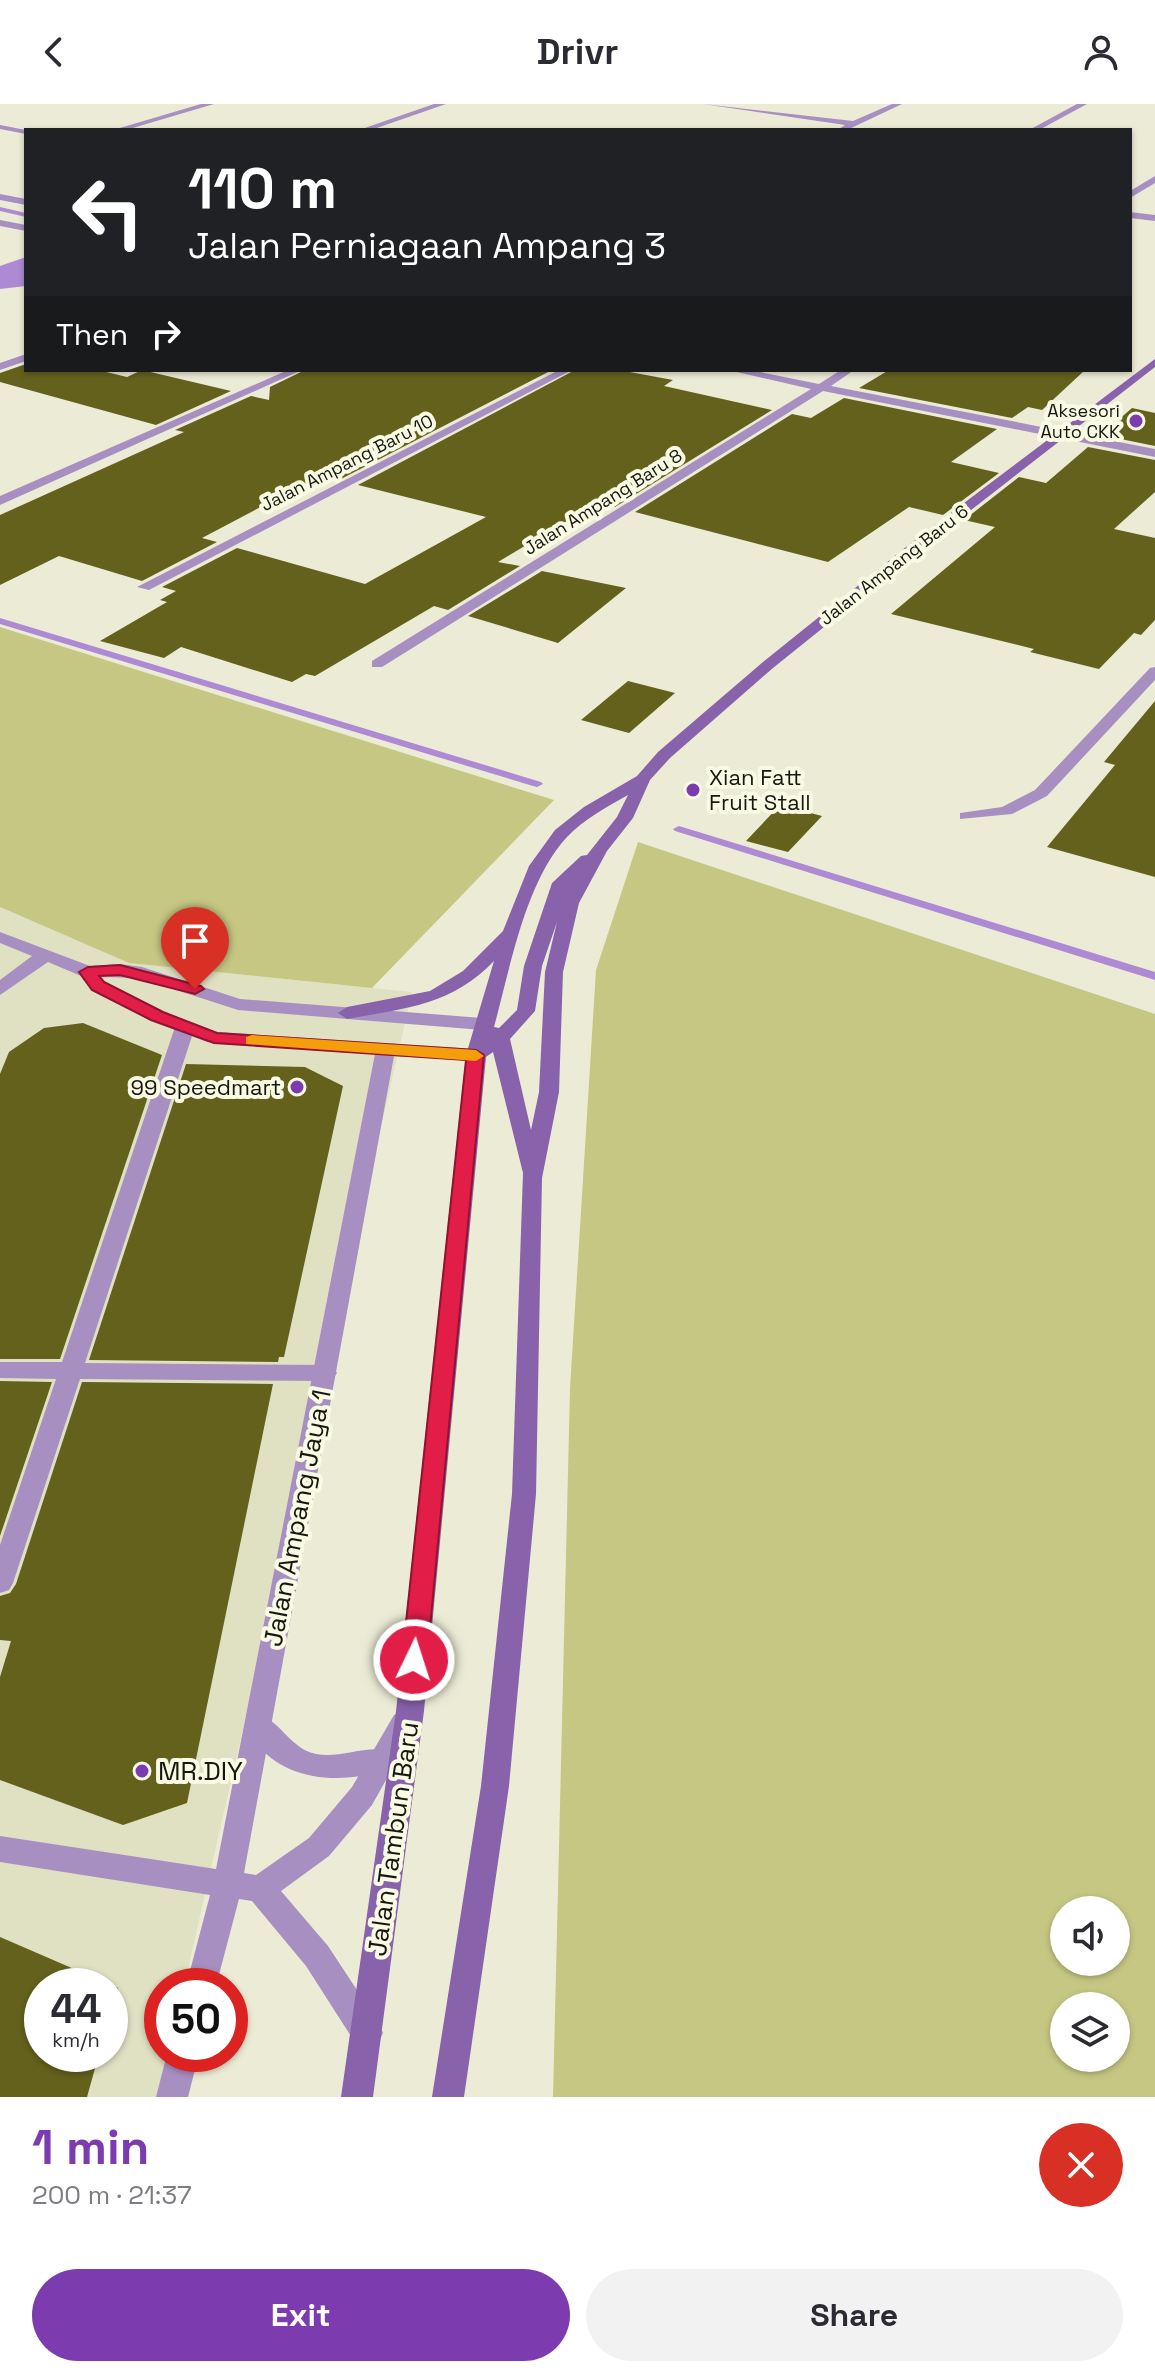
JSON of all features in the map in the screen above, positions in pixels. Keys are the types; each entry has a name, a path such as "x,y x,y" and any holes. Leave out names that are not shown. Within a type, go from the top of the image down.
{"main road":[{"name":"Jalan Ampang Baru 6","path":"532,1178 549,1092 554,972 570,903 599,849 625,818 643,779 664,755 768,665 1155,362"},
{"name":"Jalan Ampang Baru 6","path":"482,1024 514,924 538,866 561,834 590,810 643,779"},
{"path":"476,1055 500,1038 526,1011 533,966 561,883 599,849"},
{"path":"347,1013 439,996 480,969 514,924"},
{"path":"448,2097 495,1786 524,1494 532,1178 500,1038 482,1024"},
{"name":"Jalan Tambun Baru","path":"357,2097 410,1711 476,1055 482,1024"}],"street":[{"path":"124,128 210,104"},
{"path":"369,128 442,104"},
{"path":"707,104 854,124"},
{"path":"845,128 898,104"},
{"path":"1037,128 1083,104"},
{"path":"0,127 24,132"},
{"path":"1132,194 1155,179"},
{"path":"0,197 24,202"},
{"path":"1132,215 1155,218"},
{"path":"0,223 24,228"},
{"path":"0,367 24,358"},
{"path":"0,501 292,372"},
{"name":"Jalan Ampang Baru 10","path":"144,587 563,372"},
{"path":"743,372 1155,453"},
{"name":"Jalan Ampang Baru 8","path":"377,664 846,372"},
{"path":"966,816 997,814 1033,799 1155,671"},
{"path":"0,937 88,972 120,970 142,973 238,1004 482,1024"},
{"path":"0,989 46,955"},
{"path":"88,972 98,986 214,1038 476,1055"},
{"path":"0,1583 185,1027"},
{"name":"Jalan Ampang Jaya 1","path":"206,1968 228,1882 259,1726 386,1049"},
{"path":"0,1370 325,1373"},
{"path":"260,1889 319,1847 362,1796 410,1711"},
{"path":"259,1726 277,1748 303,1764 338,1770 382,1760"},
{"path":"0,1849 260,1889 317,1956 367,2033"},
{"path":"172,2097 178,2072"}],"shaded area":[{"path":"24,258 24,286 0,289 0,266"},
{"path":"0,627 554,800 372,988 129,963 0,907"},
{"path":"638,842 1155,1014 1155,2097 553,2097 570,1388 596,970"},
{"path":"0,907 129,963 412,992 188,1968 144,1968 144,2072 164,2072 158,2097 0,2097"}],"building":[{"path":"24,365 24,372 106,372 127,377 138,372 150,372 231,391 156,425 0,382 0,373"},
{"path":"301,372 548,372 339,480 321,475 202,538 217,542 142,581 59,556 0,585 0,515 184,432 175,430 251,396 269,400 270,387"},
{"path":"571,372 630,372 673,380 664,386 772,410 615,507 597,503 498,562 520,566 448,610 434,606 315,676 306,674 292,682 181,647 164,658 100,641 167,602 160,600 176,591 162,587 237,548 365,584 486,517 358,485"},
{"path":"886,372 1083,372 1042,410 1028,407 1012,418 859,388"},
{"path":"844,398 997,429 951,462 999,473 943,515 909,507 828,562 635,512 792,414 811,418"},
{"name":"Aksesori Auto CKK","path":"1132,408 1155,413 1155,446 1101,435"},
{"path":"1088,447 1155,460 1155,492 1114,529 1155,538 1155,620 1141,635 1134,633 1099,669 1030,652 1034,649 891,614 995,527 964,520 1019,477 1046,483"},
{"path":"542,571 626,588 558,643 468,616"},
{"path":"628,681 675,693 629,733 581,720"},
{"path":"1155,701 1155,877 1047,847 1115,765 1104,762"},
{"path":"780,805 822,816 788,852 746,841"},
{"path":"83,1023 162,1055 60,1359 0,1359 0,1074 9,1052 44,1028"},
{"path":"186,1064 305,1067 343,1086 284,1357 279,1357 278,1362 89,1360"},
{"path":"0,1381 52,1382 0,1536"},
{"path":"82,1382 273,1384 187,1803 123,1825 0,1780 0,1677 11,1641 0,1640 0,1596 10,1593 16,1584"},
{"path":"0,1937 72,1968 24,1968 24,2072 94,2072 87,2097 0,2097"}],"waterway":[{"path":"0,209 24,215"},
{"path":"0,621 537,784"},
{"path":"679,829 1155,976"}],"slow traffic":[{"path":"252,1041 476,1056"}],"place":[{"name":"Aksesori Auto CKK","path":"1136,421"},
{"name":"Xian Fatt Fruit Stall","path":"693,790"},
{"name":"99 Speedmart","path":"297,1087"},
{"name":"MR.DIY","path":"142,1771"}],"route":[{"path":"195,989 142,973 120,970 88,972 98,986 157,1016 214,1038 476,1055 414,1660"}]}
